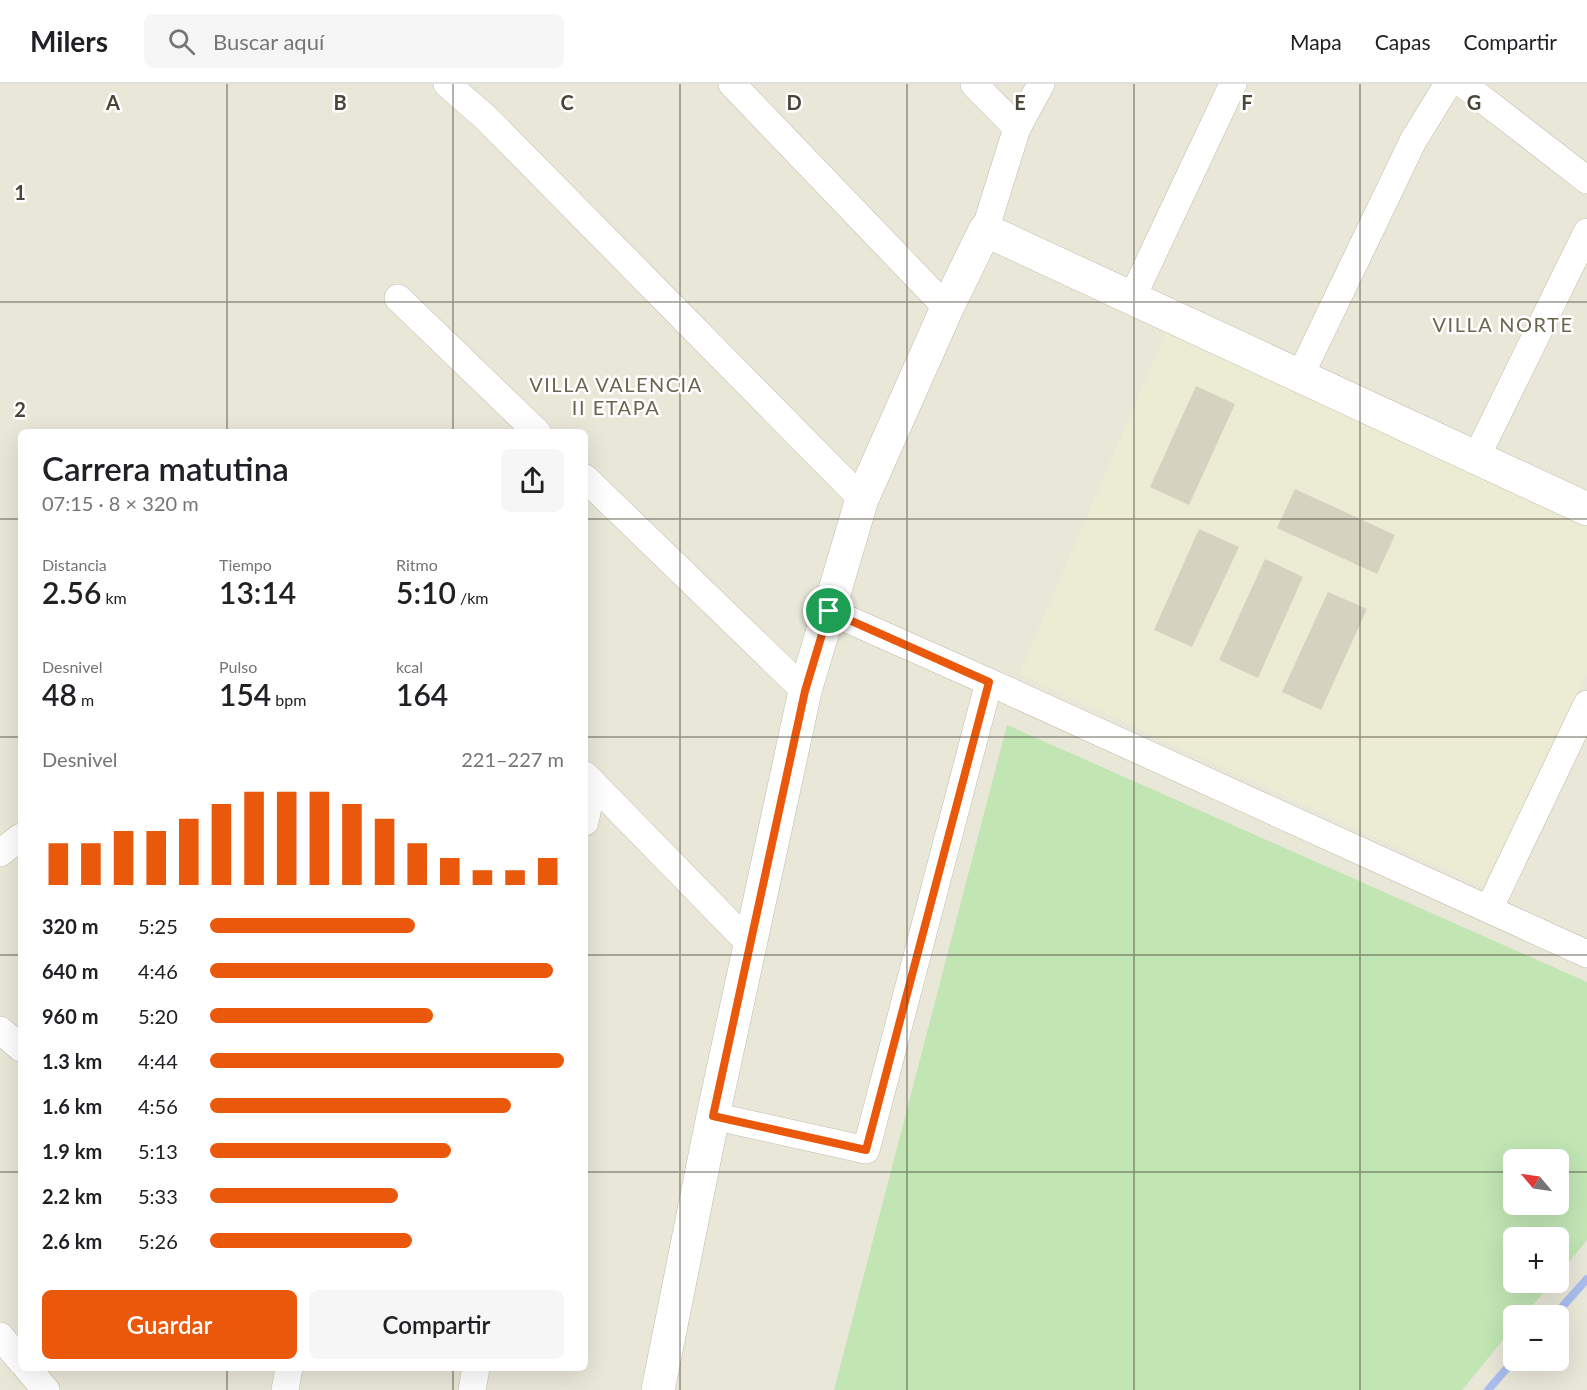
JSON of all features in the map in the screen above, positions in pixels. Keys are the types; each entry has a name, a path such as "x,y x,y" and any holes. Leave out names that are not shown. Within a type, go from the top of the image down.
{"street":[{"path":"447,84 485,117 862,499"},
{"path":"732,84 947,308"},
{"path":"974,84 1017,128"},
{"path":"658,1390 713,1116 805,691 862,499 947,308 985,230 1017,128 1041,84"},
{"path":"1132,298 1233,84"},
{"path":"1300,376 1413,141 1448,84"},
{"path":"1463,84 1587,180"},
{"path":"985,230 1587,509"},
{"path":"1476,458 1587,232"},
{"path":"398,298 534,429"},
{"path":"588,481 805,691"},
{"path":"829,611 1587,954"},
{"path":"713,1116 866,1150 989,682"},
{"path":"1489,909 1587,704"},
{"path":"589,779 750,944"},
{"path":"0,853 18,839"},
{"path":"0,1030 18,1045"},
{"path":"0,1336 18,1357"},
{"path":"30,1371 46,1390"},
{"path":"285,1390 288,1371"},
{"path":"472,1390 475,1371"}],"shaded area":[{"path":"0,84 1587,84 1587,1390 0,1390"},
{"path":"1166,332 1587,523 1587,673 1483,887 1019,674"}],"green space":[{"path":"1007,725 1587,982 1587,1240 1569,1262 1569,1227 1503,1227 1503,1293 1543,1293 1533,1305 1503,1305 1503,1340 1462,1390 834,1390"}],"building":[{"path":"1196,386 1235,404 1189,505 1150,487"},
{"path":"1295,489 1395,535 1377,574 1277,528"},
{"path":"1199,529 1239,547 1192,647 1154,630"},
{"path":"1265,559 1303,577 1258,678 1219,660"},
{"path":"1328,592 1367,609 1321,710 1282,692"}],"waterway":[{"path":"1564,1305 1587,1279"},
{"path":"1488,1390 1504,1371"}],"district":[{"name":"VILLA NORTE","path":"1503,325"},
{"name":"VILLA VALENCIA II ETAPA","path":"616,396"}],"route":[{"path":"829,611 989,682 866,1150 713,1116 805,691 829,611"}]}
